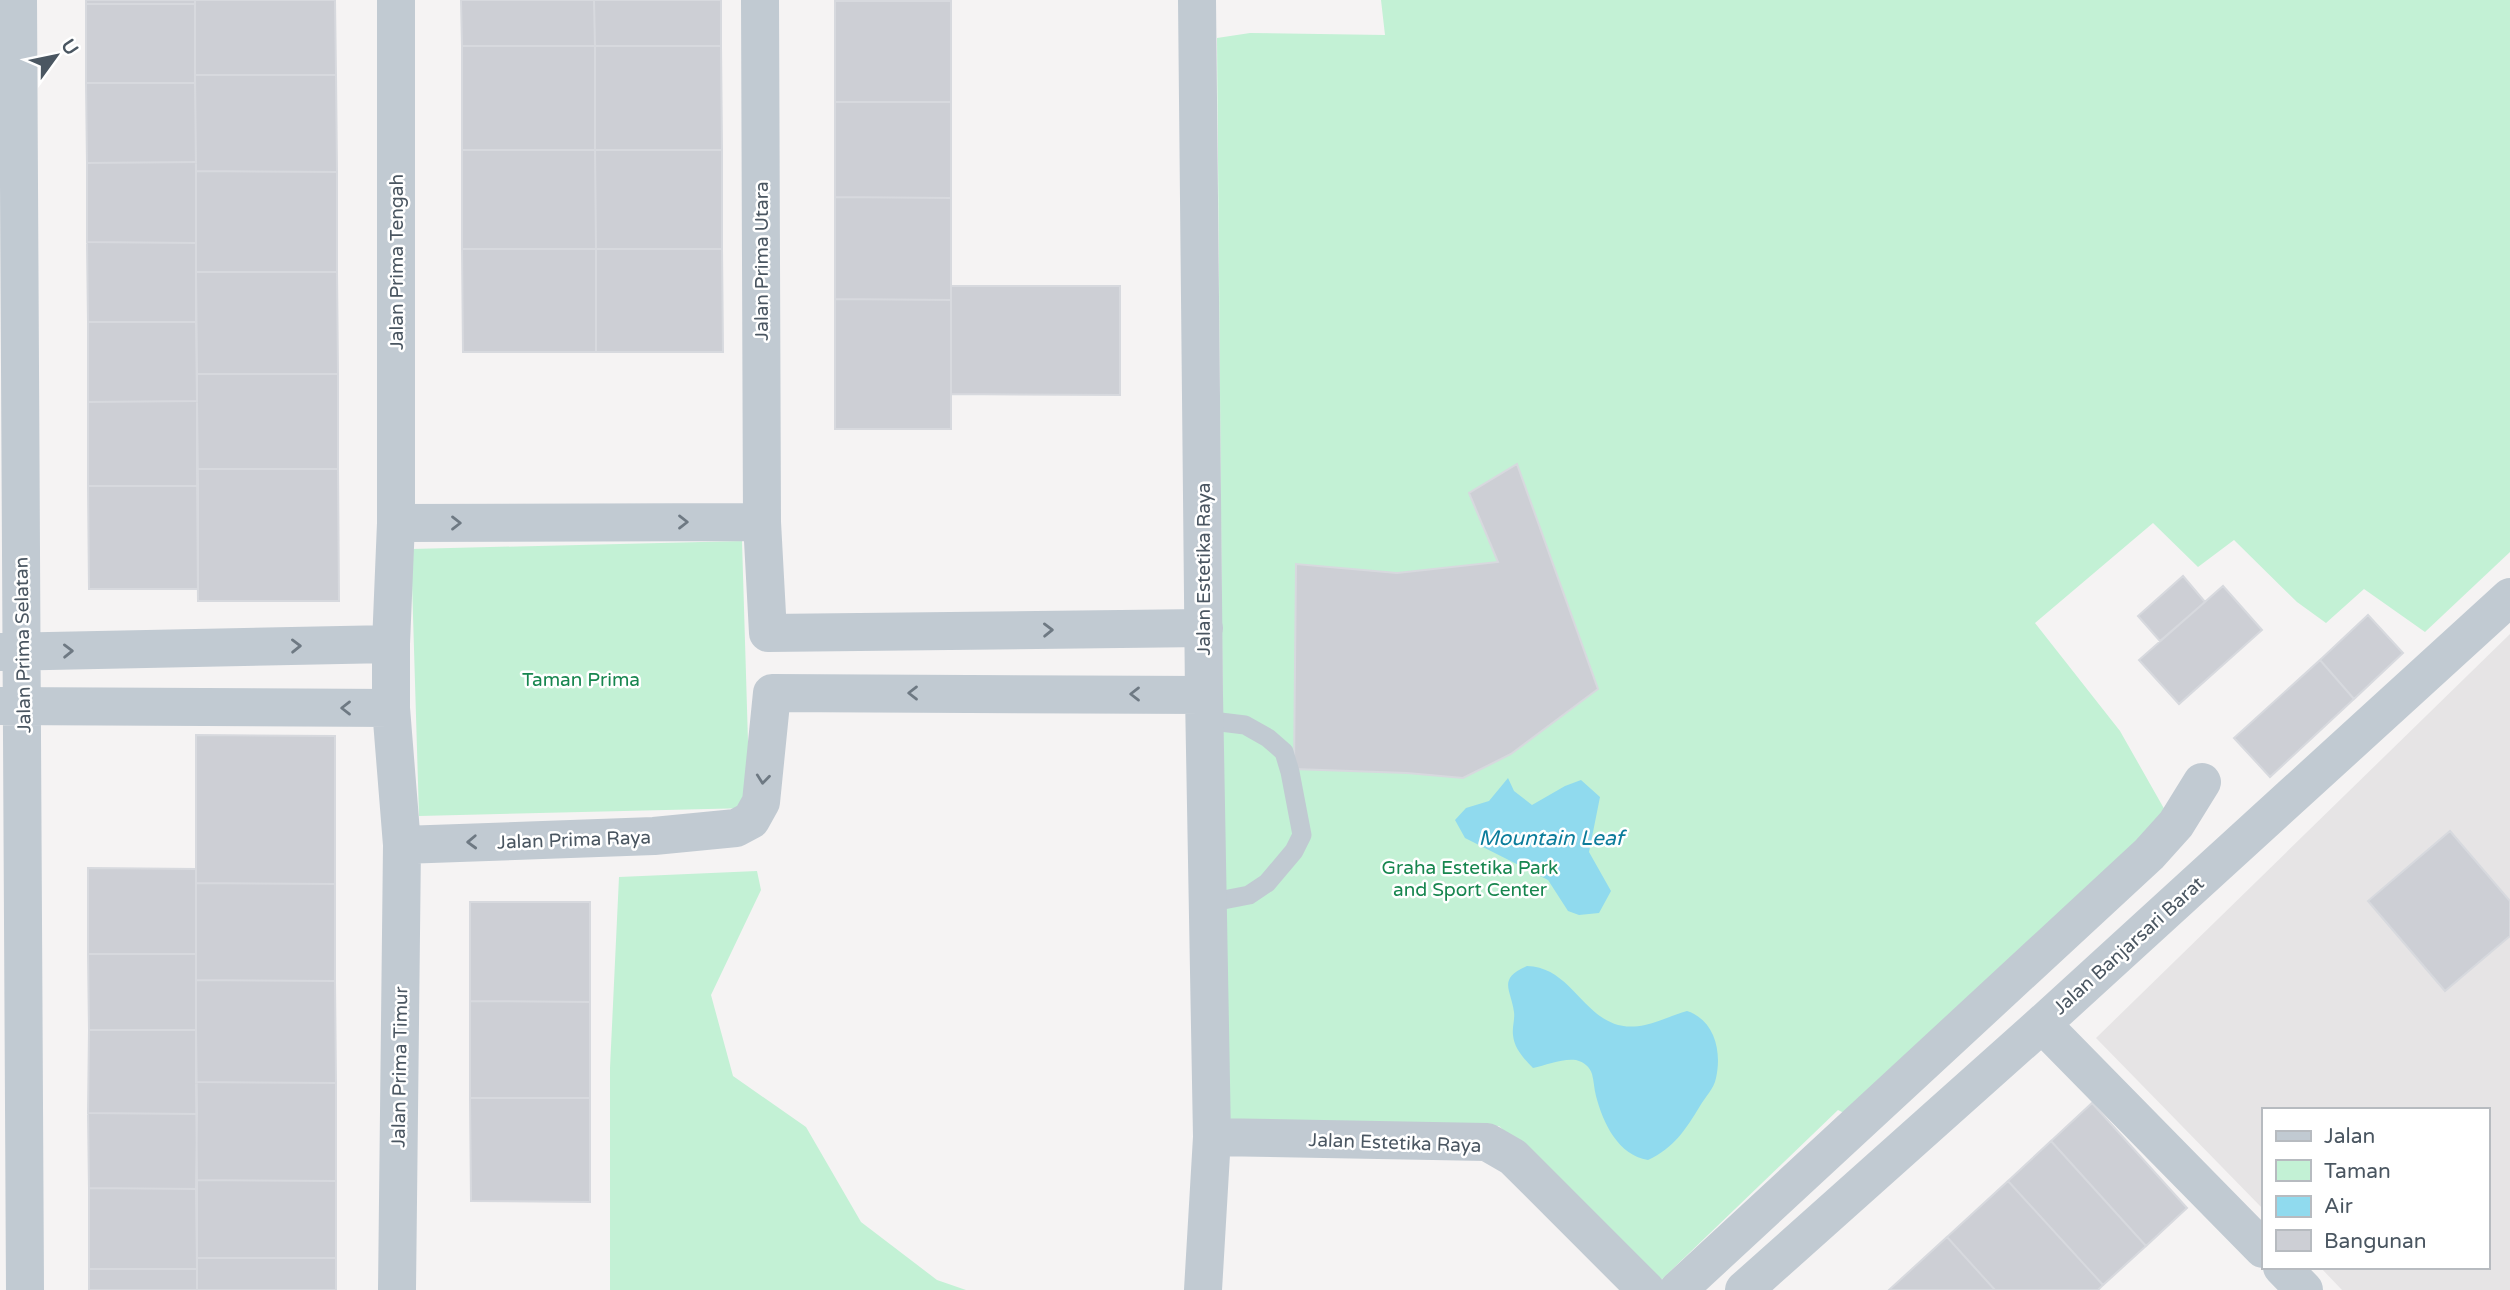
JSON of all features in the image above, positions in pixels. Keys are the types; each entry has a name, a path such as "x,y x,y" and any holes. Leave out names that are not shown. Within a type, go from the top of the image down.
{"street":[{"name":"Jalan Prima Selatan","path":"18,0 11,652 25,1290"},
{"name":"Jalan Prima Tengah","path":"396,0 396,523"},
{"name":"Jalan Prima Utara","path":"760,0 762,522"},
{"name":"Jalan Estetika Raya","path":"1197,0 1204,707 1212,1137 1203,1290"},
{"path":"402,845 391,708 396,523 762,522"},
{"name":"Jalan Prima Raya","path":"402,845 653,836 736,828 751,820 761,802 772,692 762,522"},
{"name":"Jalan Banjarsari Barat","path":"1753,1286 2510,597"},
{"path":"768,633 1204,628"},
{"path":"11,652 391,644"},
{"path":"772,692 1204,707"},
{"path":"12,706 391,708"},
{"path":"1678,1290 2149,854 2176,824 2202,782"},
{"name":"Jalan Prima Timur","path":"397,1290 402,845"},
{"path":"2042,1024 2262,1247"},
{"name":"Jalan Estetika Raya","path":"1212,1137 1487,1142 1513,1157 1646,1290"},
{"path":"2284,1269 2304,1290"}],"lane":[{"path":"1204,707 1268,738 1284,752 1302,835 1294,851 1267,883 1250,895 1208,903"}],"shaded area":[{"path":"2510,634 2510,1290 2342,1290 2322,1269 2489,1269 2489,1108 2262,1108 2262,1208 2096,1038"}],"green space":[{"name":"Graha Estetika Park and Sport Center","path":"1381,0 2510,0 2510,552 2425,632 2364,589 2326,623 2297,602 2234,540 2198,567 2153,523 2035,623 2120,731 2179,835 1872,1127 1838,1110 1657,1284 1499,1126 1229,1119 1225,985 1217,38 1250,33 1385,35"},
{"name":"Taman Prima","path":"742,541 750,808 419,816 411,549"},
{"path":"757,871 761,890 711,995 733,1076 806,1127 861,1222 937,1280 966,1290 610,1290 610,1068 619,877"}],"water":[{"name":"Mountain Leaf","path":"1508,778 1514,791 1532,805 1581,780 1600,797 1589,852 1611,891 1599,913 1579,915 1568,911 1548,880 1465,838 1455,820 1466,808 1489,801"},
{"path":"1527,966 1544,969 1559,977 1595,1012 1609,1021 1625,1026 1645,1025 1687,1011 1697,1015 1710,1029 1718,1058 1715,1082 1684,1130 1665,1150 1648,1160 1637,1157 1620,1145 1603,1117 1592,1074 1584,1063 1566,1060 1533,1068 1517,1049 1513,1032 1514,1012 1508,985 1512,975"}],"building":[{"path":"86,0 195,0 195,4 86,4"},
{"path":"195,0 335,0 336,75 195,75"},
{"path":"461,0 594,0 595,46 462,46"},
{"path":"594,0 721,0 721,46 595,46"},
{"path":"835,1 951,1 951,102 835,102"},
{"path":"86,4 195,4 195,83 86,83"},
{"path":"462,46 595,46 595,150 462,150"},
{"path":"595,46 721,46 722,150 595,150"},
{"path":"195,75 336,75 337,172 196,171"},
{"path":"86,83 195,83 196,162 87,163"},
{"path":"835,102 951,102 951,198 835,197"},
{"path":"462,150 595,150 596,249 462,249"},
{"path":"595,150 722,150 722,249 596,249"},
{"path":"196,162 196,243 87,242 87,163"},
{"path":"196,171 337,172 337,272 196,272"},
{"path":"835,197 951,198 951,300 835,299"},
{"path":"87,242 196,243 196,322 88,322"},
{"path":"462,249 596,249 596,352 463,352"},
{"path":"596,249 722,249 723,352 596,352"},
{"path":"196,272 337,272 338,374 197,374"},
{"path":"951,286 1120,286 1120,395 951,394"},
{"path":"835,299 951,300 951,429 835,429"},
{"path":"88,322 196,322 197,401 88,402"},
{"path":"197,374 338,374 338,469 197,469"},
{"path":"197,401 198,486 88,486 88,402"},
{"path":"1517,464 1598,689 1511,754 1463,778 1294,769 1296,564 1397,573 1498,562 1469,493"},
{"path":"197,469 338,469 339,601 198,601"},
{"path":"88,486 198,486 198,589 89,589"},
{"path":"2183,576 2205,602 2160,641 2138,616"},
{"path":"2223,586 2262,630 2179,704 2139,660"},
{"path":"2368,615 2403,653 2354,699 2320,660"},
{"path":"2320,660 2354,699 2270,777 2234,738"},
{"path":"196,735 335,736 335,884 196,883"},
{"path":"2450,831 2510,901 2510,936 2445,991 2368,901"},
{"path":"88,868 196,869 196,954 88,954"},
{"path":"196,883 335,884 335,981 196,980"},
{"path":"470,902 590,902 590,1002 470,1001"},
{"path":"88,954 196,954 196,1030 89,1030"},
{"path":"196,980 335,981 336,1083 196,1082"},
{"path":"470,1001 590,1002 590,1098 470,1098"},
{"path":"89,1030 196,1030 197,1114 88,1113"},
{"path":"196,1082 336,1083 336,1181 197,1180"},
{"path":"470,1098 590,1098 590,1202 471,1201"},
{"path":"2092,1103 2187,1208 2146,1246 2051,1141"},
{"path":"88,1113 197,1114 196,1189 89,1188"},
{"path":"2051,1141 2146,1246 2103,1285 2008,1181"},
{"path":"197,1180 336,1181 336,1258 197,1258"},
{"path":"2008,1181 2103,1285 2098,1290 1995,1290 1947,1237"},
{"path":"89,1188 196,1189 197,1269 89,1269"},
{"path":"1947,1237 1995,1290 1889,1290"},
{"path":"197,1258 336,1258 336,1290 197,1290"},
{"path":"89,1269 197,1269 197,1290 89,1290"}]}
